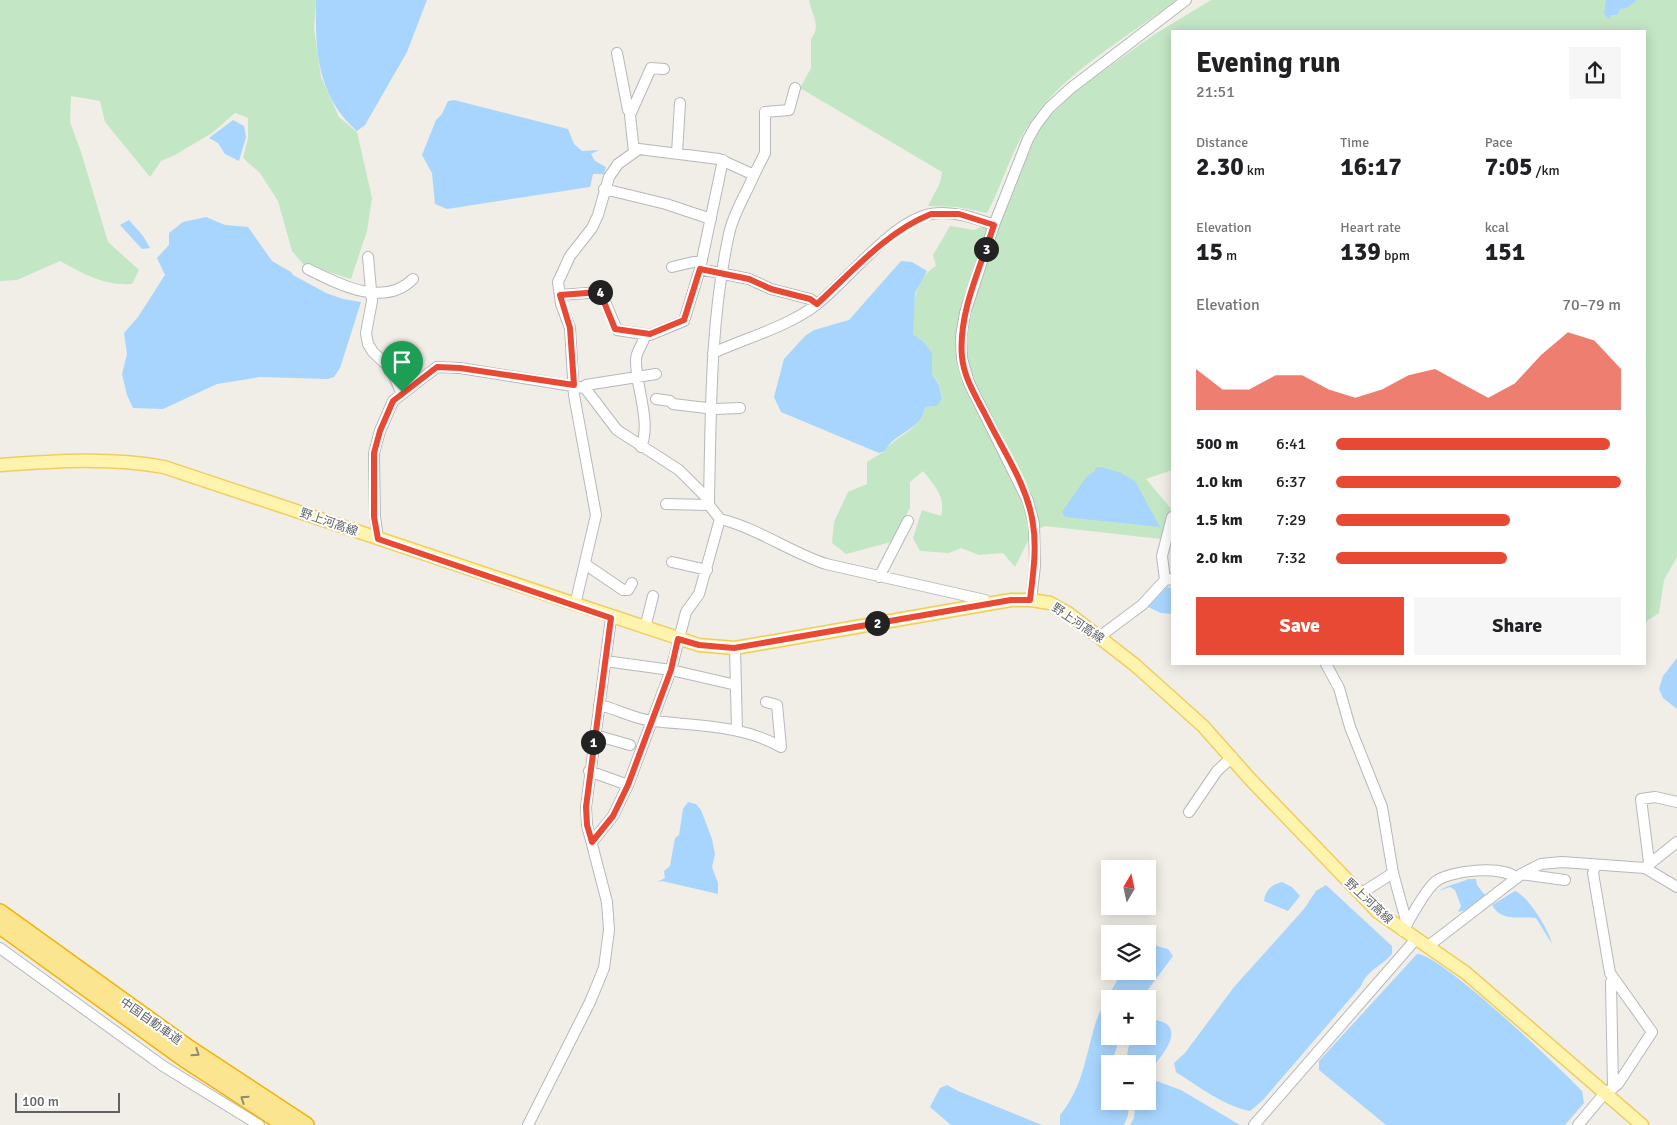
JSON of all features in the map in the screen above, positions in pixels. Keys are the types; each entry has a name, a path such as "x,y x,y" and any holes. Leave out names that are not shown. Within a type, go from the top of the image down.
{"highway":[{"name":"中国自動車道","path":"0,912 189,1048 306,1125"},
{"name":"中国自動車道","path":"0,926 177,1054 285,1125"}],"main road":[{"name":"野上河高線","path":"0,465 108,461 136,462 164,467 611,618 699,645 734,648 987,604 1030,600 1050,603 1099,637 1170,694 1378,912 1405,928 1416,940 1466,973 1608,1091 1642,1125"}],"street":[{"path":"1030,600 1034,566 1034,524 1028,501 969,383 962,359 961,337 965,313 994,225 1028,139 1049,108 1071,88 1186,0"},
{"path":"617,53 628,110 631,112"},
{"path":"634,152 631,112 650,68 664,69"},
{"path":"709,502 713,353 729,233 765,154 765,112 789,110 795,88"},
{"path":"677,153 680,103"},
{"path":"576,605 596,515 579,429 570,328 558,282 570,256 592,228 598,216 604,189 618,164 638,149 723,160 754,175"},
{"path":"560,295 600,292 615,329 646,334 684,320 701,265 723,160"},
{"path":"604,189 666,204 711,219"},
{"path":"713,353 794,318 817,304 882,244 910,222 931,214 959,214 994,225"},
{"path":"368,257 371,294 366,333 368,344 373,352 391,369 402,392"},
{"path":"672,267 701,265 723,273 749,279 771,289 810,299 817,304"},
{"path":"308,270 371,294 384,294 405,288 414,279"},
{"path":"641,447 645,436 642,394 636,359 646,334"},
{"path":"378,539 374,517 374,453 393,401 402,392 437,367 460,368 585,388 617,430 679,470 709,502 720,519 735,523 810,558 879,577 984,600 987,604"},
{"path":"585,388 586,385 656,374"},
{"path":"656,399 670,401 673,404 712,409 740,408"},
{"path":"0,459 0,465"},
{"path":"666,504 709,502"},
{"path":"592,842 613,816 628,785 671,670 686,612 699,594 720,519"},
{"path":"879,577 908,521"},
{"path":"1099,637 1142,605 1169,580 1162,556 1171,521"},
{"path":"672,562 707,570"},
{"path":"585,564 623,590 628,590 632,583"},
{"path":"645,628 653,596"},
{"path":"528,1125 590,1002 604,968 609,930 608,910 587,825 586,807 589,772 611,618"},
{"path":"734,648 737,731"},
{"path":"605,661 671,670 736,685"},
{"path":"1327,665 1339,688 1350,727 1382,808 1405,928"},
{"path":"599,705 653,721 708,725 737,731 766,738 782,747 777,705 766,702"},
{"path":"595,734 630,744"},
{"path":"1189,812 1217,771 1232,758"},
{"path":"589,772 628,785"},
{"path":"1677,802 1655,797 1641,799 1647,865 1677,887"},
{"path":"1427,947 1519,876 1541,864 1562,862 1595,866 1647,865 1677,842"},
{"path":"1578,1125 1608,1091 1618,1084 1652,1032 1613,980 1610,973 1593,873 1595,866"},
{"path":"1405,928 1435,882 1458,873 1481,869 1506,872 1519,876 1564,880"},
{"path":"1360,894 1393,872"},
{"path":"1254,1125 1416,940"},
{"path":"0,948 163,1066 259,1125"},
{"path":"1608,1091 1613,980"}],"green space":[{"path":"0,0 316,0 314,28 321,77 339,117 357,132 372,198 367,231 351,279 303,264 292,251 278,201 260,173 243,158 248,138 248,118 235,113 212,133 161,161 150,177 105,122 100,101 71,96 70,122 108,242 139,270 132,284 112,283 86,275 60,261 17,280 0,281"},
{"path":"809,0 1176,0 1079,70 1045,103 1019,142 987,213 957,207 928,206 940,183 942,172 800,88 811,68 811,39 816,29"},
{"path":"1211,0 1677,0 1677,557 1664,580 1659,613 1646,621 1646,30 1171,30 1171,470 1146,479 1171,509 1171,544 1170,540 1045,526 1033,531 1015,567 1003,553 979,555 961,548 949,553 920,551 913,538 922,510 941,516 942,509 941,497 923,471 910,482 910,508 891,542 846,554 832,543 834,522 848,492 867,484 867,462 885,451 888,446 911,429 921,419 925,407 937,406 942,399 939,384 932,374 932,353 924,342 913,334 913,315 918,287 928,272 936,266 933,255 950,226 974,230 1002,219 1034,140 1045,121 1078,89 1155,34"}],"water":[{"path":"316,0 427,0 407,52 365,125 357,131 334,103 326,87 321,71 316,37"},
{"path":"1606,0 1637,0 1627,8 1620,9 1617,15 1611,15 1609,19 1604,14"},
{"path":"454,100 568,129 574,144 582,151 599,150 591,154 595,161 606,167 604,174 593,174 590,187 447,209 435,204 432,173 422,155 436,120 442,114 448,101"},
{"path":"233,120 244,126 246,137 239,161 225,154 218,143 209,138"},
{"path":"206,217 225,225 248,227 272,261 293,275 326,293 343,299 361,302 340,368 334,377 328,379 260,377 217,384 163,409 133,408 127,395 122,374 127,354 124,333 138,317 165,275 157,258 169,245 169,233 183,222"},
{"path":"129,220 143,236 150,248 142,249 120,225"},
{"path":"901,261 912,262 927,271 915,293 913,334 924,342 932,353 932,374 939,385 942,399 937,406 925,407 923,415 914,426 895,439 885,451 879,453 781,412 774,397 784,359 805,336 814,330 849,320"},
{"path":"1096,467 1121,473 1135,481 1160,527 1065,517 1062,512 1087,476 1095,471"},
{"path":"1167,587 1171,588 1171,614 1161,613 1148,607"},
{"path":"1677,658 1677,709 1663,698 1659,689 1663,676"},
{"path":"688,802 696,804 701,810 712,839 715,854 712,867 718,883 718,894 662,881 657,882 665,878 664,871 670,866 675,838 679,835 683,809"},
{"path":"1468,879 1476,879 1477,885 1485,895 1467,910 1458,912 1461,906 1455,890 1450,887 1439,891"},
{"path":"1282,882 1292,887 1300,896 1288,911 1264,901 1266,893 1270,888"},
{"path":"1326,885 1392,946 1392,954 1367,976 1361,986 1263,1100 1250,1111 1221,1100 1176,1072 1174,1063 1185,1053 1234,987 1304,909 1316,891"},
{"path":"1515,891 1526,899 1537,914 1552,944 1536,918 1506,916 1500,914 1492,905"},
{"path":"1156,946 1168,949 1173,956 1156,979"},
{"path":"1417,954 1430,959 1474,991 1526,1037 1582,1091 1584,1103 1565,1125 1386,1125 1319,1070 1319,1061"},
{"path":"1117,980 1155,980 1148,990 1112,990"},
{"path":"1101,1010 1101,1045 1117,1045 1114,1055 1101,1055 1101,1110 1128,1110 1128,1115 1124,1125 1060,1125 1060,1115 1079,1083"},
{"path":"1156,1020 1165,1023 1170,1028 1171,1035 1170,1042 1156,1063 1156,1055 1127,1055 1129,1045 1156,1045"},
{"path":"1156,1081 1181,1090 1240,1125 1130,1125 1134,1118 1135,1110 1156,1110"},
{"path":"947,1085 1042,1125 951,1125 930,1107 940,1088"}],"route":[{"path":"931,214 959,214 979,219 994,225 965,313 961,337 962,359 969,383 1028,501 1034,524 1034,566 1030,600 1011,600 734,648 717,648 678,639 671,670 628,785 613,816 592,842 587,825 586,807 589,772 611,618 378,539 374,517 374,453 380,431 393,401 402,392 437,367 460,368 574,385 570,328 561,304 560,295 601,292 615,329 646,334 684,320 695,290 700,269 749,279 771,289 810,299 817,304 882,244 910,222 931,214"}]}
